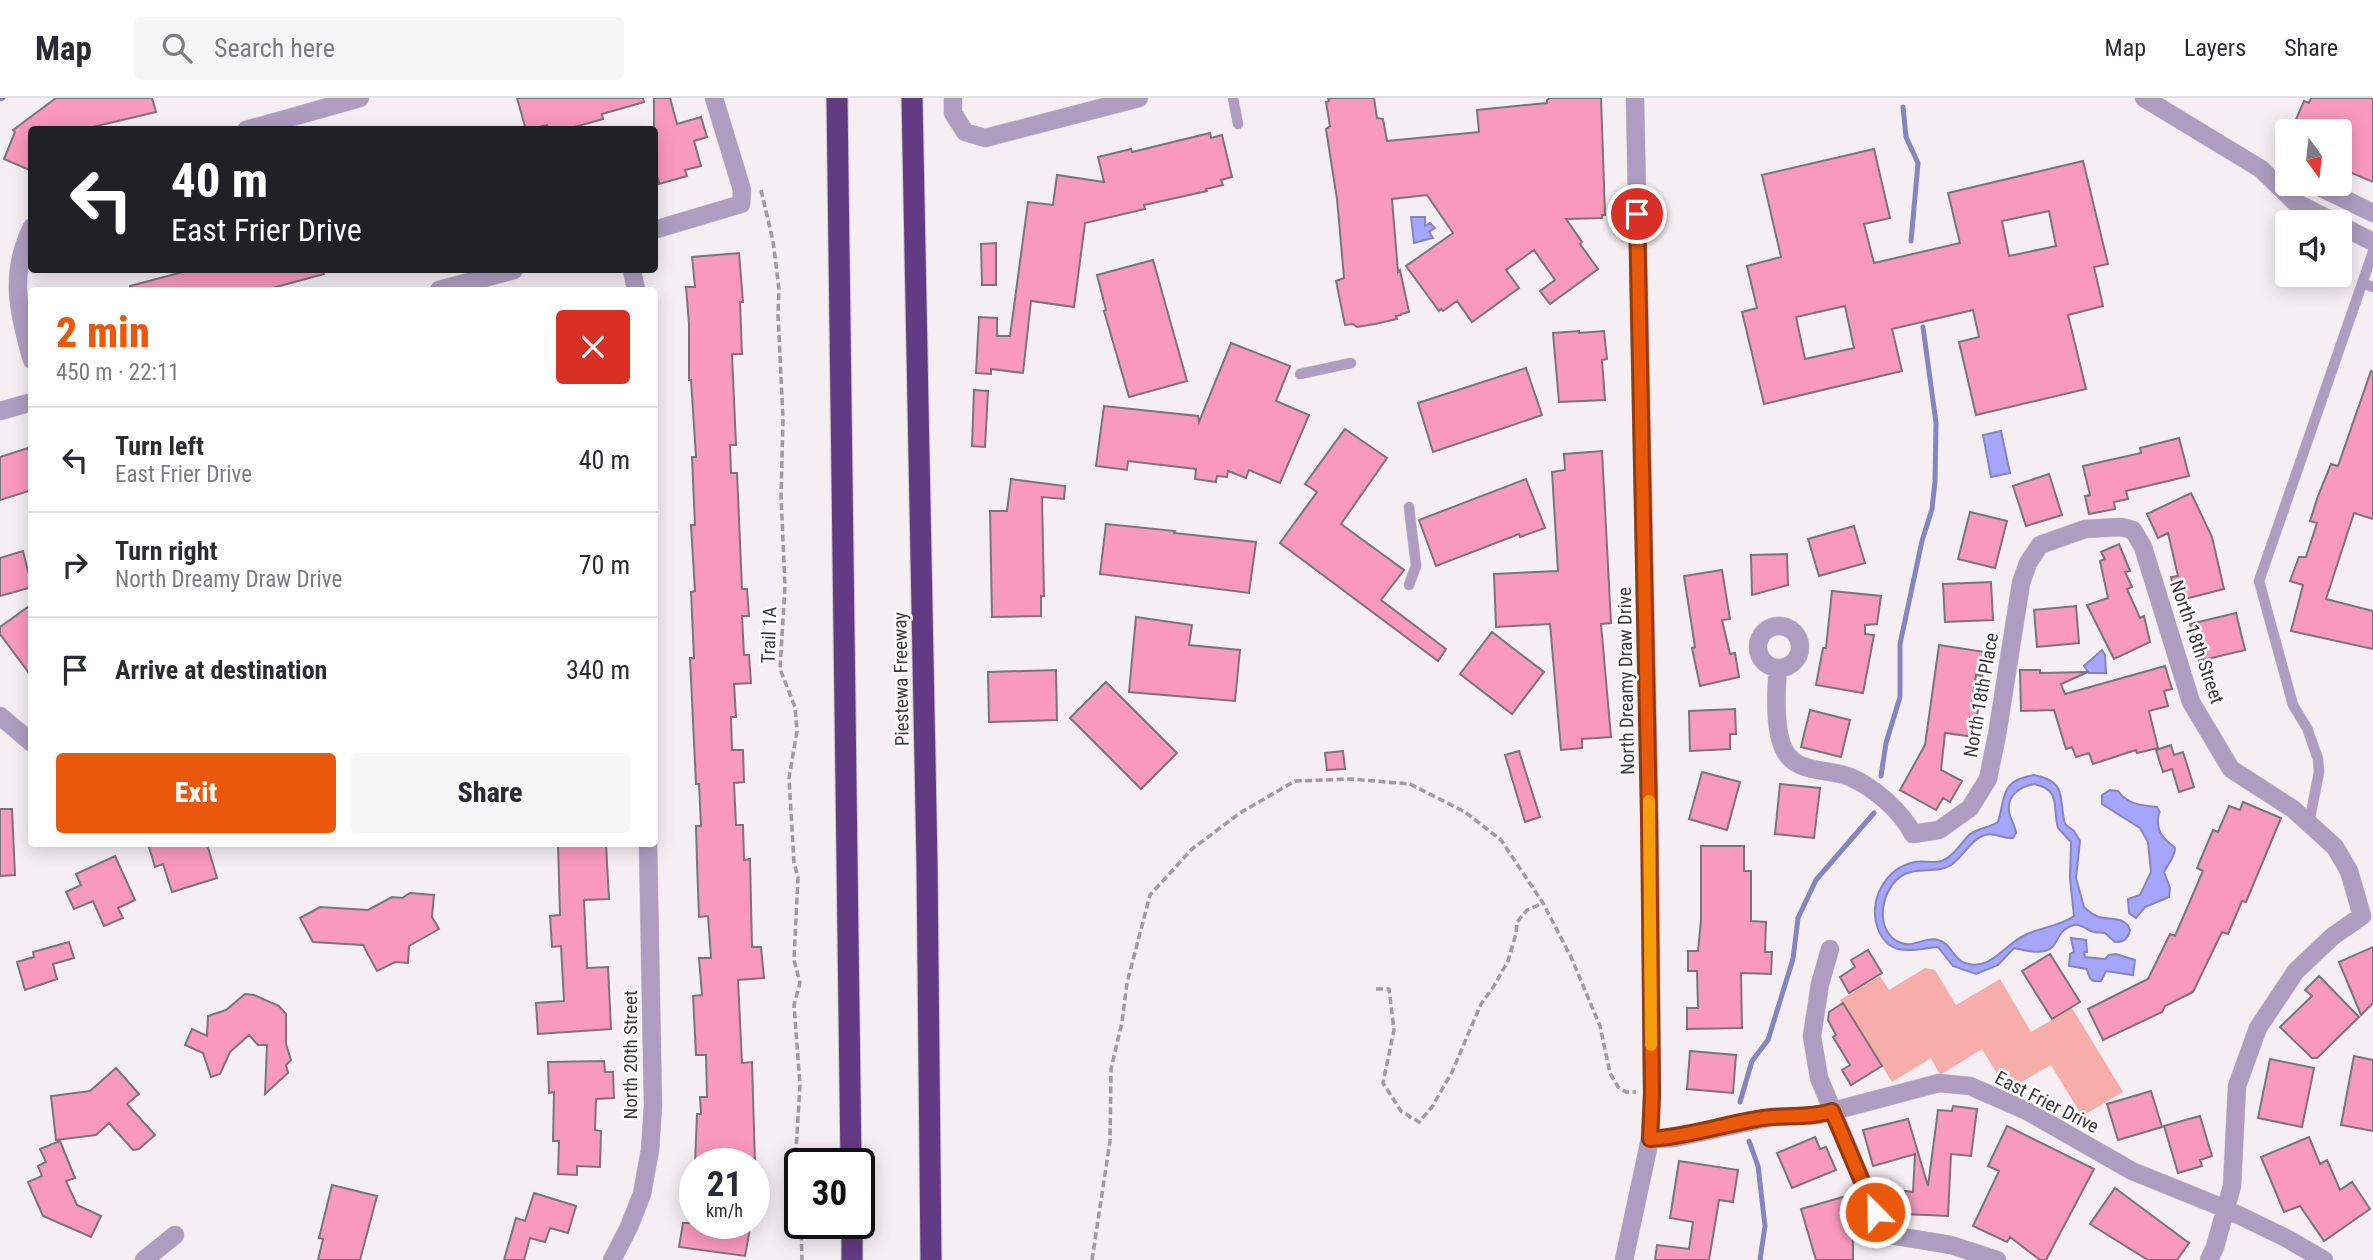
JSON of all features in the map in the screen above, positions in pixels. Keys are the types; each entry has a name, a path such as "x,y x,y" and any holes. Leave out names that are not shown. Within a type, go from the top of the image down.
{"highway":[{"path":"837,98 851,1148"},
{"name":"Piestewa Freeway","path":"912,98 927,863 931,1260"},
{"path":"852,1239 852,1260"}],"street":[{"path":"260,126 360,98"},
{"path":"658,229 741,204 742,191 714,98"},
{"path":"953,98 953,113 965,132 985,138 1139,98"},
{"name":"North Dreamy Draw Drive","path":"1624,1260 1650,1139 1652,1094 1636,98"},
{"path":"2144,98 2260,169 2295,202 2311,210"},
{"path":"2260,169 2275,173"},
{"path":"2338,196 2373,213"},
{"path":"2352,231 2373,242"},
{"path":"28,237 22,251 17,288 28,345"},
{"path":"450,287 503,273"},
{"path":"0,411 28,403"},
{"name":"North 18th Street","path":"2028,563 2040,545 2085,529 2121,527 2133,530 2143,547 2191,702 2231,769 2293,809 2335,847 2349,870 2362,916 2333,936 2296,971 2258,1028 2238,1086 2232,1186 2227,1209"},
{"name":"North 18th Place","path":"1778,668 1780,739 1787,756 1796,764 1849,776 1876,793 1905,818 1913,834 1939,830 1970,808 1988,779 2021,583 2028,563"},
{"path":"0,716 28,740"},
{"name":"North 20th Street","path":"612,1260 642,1194 650,1150 653,1106 648,847"},
{"path":"1830,948 1820,984 1812,1035 1819,1078 1884,1234 1951,1245 1997,1260"},
{"name":"East Frier Drive","path":"1650,1139 1674,1138 1757,1119 1812,1116 1938,1083 1970,1086 2027,1111 2132,1171 2227,1209 2324,1260"},
{"path":"2209,1260 2227,1209"},
{"path":"144,1260 175,1234"}],"lane":[{"path":"1233,98 1238,124"},
{"path":"2309,823 2319,772 2318,759 2307,728 2293,705 2259,581 2373,252"},
{"path":"2362,283 2373,287"},
{"path":"1300,374 1351,363"},
{"path":"1409,507 1416,566 1409,584"}],"path":[{"name":"Trail 1A","path":"760,184 773,241 779,289 783,419 781,496 785,586 780,669 795,708 797,731 789,778 794,863 798,877 794,960 800,983 794,1004 800,1085 796,1148"},
{"path":"1092,1260 1111,1141 1111,1069 1122,1022 1127,983 1150,895 1192,849 1240,813 1295,781 1351,779 1410,784 1465,812 1501,840 1543,903 1589,996 1600,1026 1610,1073 1619,1087 1626,1092 1652,1094"},
{"path":"1376,989 1389,989 1394,1030 1382,1083 1401,1111 1419,1122 1432,1107 1452,1072 1481,1004 1508,961 1517,922 1527,909 1543,903"},
{"path":"801,1239 802,1260"}],"shaded area":[{"path":"1925,968 1935,970 1956,1005 2000,979 2031,1032 2072,1008 2123,1092 2082,1116 2051,1065 2007,1090 1982,1049 1940,1075 1931,1058 1892,1082 1840,1000 1880,976 1889,990"}],"water":[{"path":"1411,217 1425,217 1425,226 1430,223 1435,228 1429,232 1433,238 1414,243"},
{"path":"2001,431 2010,473 1991,477 1983,435"},
{"path":"2102,650 2106,673 2089,673 2084,666"},
{"path":"2034,775 2053,782 2057,787 2065,824 2074,831 2080,841 2076,878 2084,907 2099,917 2125,922 2130,930 2127,938 2115,942 2105,933 2074,925 2061,934 2050,949 2031,951 2014,948 1998,965 1976,974 1953,966 1938,947 1904,950 1889,945 1878,929 1875,918 1877,897 1888,878 1905,865 1946,859 1969,835 1998,822 2006,791 2015,781","holes":["2029,785 2049,790 2054,800 2058,828 2071,842 2070,878 2074,916 2025,935 1997,956 1974,965 1961,961 1946,944 1938,940 1929,939 1906,944 1892,937 1886,929 1883,908 1890,888 1897,880 1911,872 1946,868 1982,836 1990,834 2013,838 2016,833 2009,811 2012,796"]},
{"path":"2110,790 2118,791 2135,804 2157,807 2160,812 2160,833 2175,848 2164,872 2170,888 2169,897 2145,907 2136,918 2129,913 2128,899 2140,895 2151,872 2148,842 2140,828 2102,804 2102,795"},
{"path":"2071,938 2086,940 2085,957 2105,959 2116,954 2135,960 2133,975 2106,971 2101,981 2092,980 2087,969 2069,966 2070,954 2074,952"}],"building":[{"path":"56,98 152,98 156,112 97,126 28,126 28,169 4,159 15,132 13,130"},
{"path":"517,98 643,98 644,102 602,114 603,119 578,126 525,126"},
{"path":"654,98 670,98 677,124 701,117 707,137 694,141 701,166 685,170 687,176 659,184 658,126 654,126"},
{"path":"1328,98 1374,98 1377,118 1383,119 1387,141 1479,132 1477,110 1547,103 1550,98 1601,98 1605,215 1602,215 1602,218 1566,219 1598,269 1550,304 1540,291 1555,280 1534,250 1506,270 1519,288 1472,322 1457,301 1439,311 1406,266 1453,233 1427,195 1392,199 1398,272 1400,270 1409,312 1396,316 1397,319 1375,324 1357,327 1353,324 1345,325 1336,281 1344,278 1337,199 1326,129 1330,126 1326,102 1329,101"},
{"path":"2311,98 2373,98 2373,182 2352,173 2352,119 2296,119 2304,101 2309,103"},
{"path":"1210,133 1211,138 1222,135 1232,177 1221,180 1223,185 1206,189 1207,191 1144,205 1145,209 1085,223 1074,307 1031,301 1023,373 991,369 991,374 976,373 979,317 997,318 997,336 1010,336 1028,202 1053,205 1057,175 1104,182 1098,157 1131,149 1132,152"},
{"path":"1874,149 1890,218 1864,224 1874,263 1960,243 1948,193 2083,161 2108,264 2094,267 2103,306 2068,315 2086,389 1976,415 1959,342 1979,337 1973,310 1892,329 1902,371 1764,404 1742,312 1757,308 1747,266 1781,257 1762,175","holes":["2049,211 2056,246 2009,256 2002,221","1845,306 1854,348 1805,359 1796,317"]},
{"path":"996,243 996,285 982,285 981,244"},
{"path":"739,253 743,302 740,302 742,354 732,354 736,445 730,445 731,473 737,473 742,589 747,589 749,616 742,616 744,655 749,655 751,683 734,684 736,717 731,717 732,750 743,750 744,782 734,783 736,825 743,825 744,860 750,859 752,947 761,947 764,978 738,980 742,1063 752,1062 755,1148 696,1148 697,1114 701,1114 700,1097 707,1097 706,1055 696,1055 693,996 702,995 699,958 711,958 708,916 699,917 696,826 701,826 699,784 696,784 690,658 694,658 691,592 695,591 691,525 695,525 692,457 696,457 689,380 686,287 695,287 692,257"},
{"path":"1153,260 1187,381 1129,397 1104,311 1106,310 1097,275"},
{"path":"179,273 324,274 276,287 130,286"},
{"path":"1604,331 1607,359 1602,360 1605,400 1559,402 1553,333"},
{"path":"1231,343 1290,366 1276,401 1309,415 1280,483 1249,470 1246,478 1228,471 1227,477 1217,476 1216,482 1195,479 1196,469 1128,461 1127,470 1096,466 1104,406 1198,416 1199,422"},
{"path":"1526,368 1542,415 1433,452 1418,403"},
{"path":"2371,371 2373,519 2354,513 2326,599 2373,611 2373,649 2291,631 2303,585 2290,581 2299,557 2306,557 2317,523 2310,521 2318,496 2331,464 2338,466"},
{"path":"974,390 988,391 985,447 972,446"},
{"path":"1345,429 1387,458 1341,524 1404,570 1381,600 1446,649 1438,661 1280,543 1317,492 1305,484"},
{"path":"2179,438 2189,476 2126,491 2128,499 2114,502 2115,509 2089,514 2085,496 2090,495 2083,466 2141,453 2140,448"},
{"path":"28,448 28,491 0,500 0,457"},
{"path":"1602,451 1611,623 1601,624 1611,737 1582,739 1582,748 1561,750 1550,624 1496,627 1494,574 1558,571 1552,472 1565,470 1564,454"},
{"path":"2049,474 2062,515 2026,526 2013,486"},
{"path":"1011,479 1065,486 1064,499 1042,497 1044,596 1041,596 1041,616 992,617 990,511 1007,511"},
{"path":"1526,479 1545,528 1520,537 1519,534 1436,566 1419,520"},
{"path":"2191,493 2212,537 2224,589 2177,601 2171,577 2178,576 2168,533 2158,538 2147,514"},
{"path":"1970,512 2007,521 1995,568 1958,559"},
{"path":"1106,524 1256,542 1249,593 1100,574"},
{"path":"1854,526 1865,563 1819,576 1808,539"},
{"path":"2119,544 2130,571 2125,572 2132,587 2127,589 2140,618 2144,616 2150,642 2114,659 2087,605 2108,598 2100,561 2105,559 2101,552"},
{"path":"23,551 28,571 28,588 0,596 0,558"},
{"path":"1787,554 1788,585 1752,595 1751,555"},
{"path":"1722,570 1730,619 1722,620 1730,654 1735,653 1739,677 1700,686 1692,648 1695,647 1684,576"},
{"path":"1991,582 1993,620 1945,622 1943,584"},
{"path":"1832,591 1881,596 1877,624 1865,625 1865,634 1874,635 1863,693 1816,685 1823,648 1826,648"},
{"path":"2076,606 2079,643 2037,647 2034,610"},
{"path":"28,607 28,672 0,634 0,627"},
{"path":"2236,613 2245,650 2199,661 2190,624"},
{"path":"1136,617 1192,625 1189,645 1240,650 1235,701 1129,692"},
{"path":"1492,632 1544,672 1512,714 1460,674"},
{"path":"1939,645 1985,652 1982,676 1976,675 1971,708 1978,709 1975,737 1945,733 1941,770 1962,781 1950,802 1943,798 1936,810 1900,790 1925,745"},
{"path":"2165,666 2172,689 2164,691 2168,706 2149,711 2158,748 2137,753 2136,750 2093,764 2089,753 2076,757 2072,747 2066,749 2054,710 2021,711 2020,670 2040,670 2040,673 2088,672 2061,684 2065,694"},
{"path":"1056,670 1057,720 989,722 988,672"},
{"path":"1106,682 1177,753 1141,789 1070,718"},
{"path":"1735,709 1736,734 1730,734 1730,749 1690,751 1689,711"},
{"path":"1810,710 1850,720 1841,757 1801,747"},
{"path":"2171,745 2174,755 2183,752 2194,787 2179,792 2172,769 2163,772 2156,750"},
{"path":"1343,751 1345,769 1327,770 1325,753"},
{"path":"1519,751 1540,817 1525,822 1505,755"},
{"path":"1702,772 1740,782 1727,830 1689,819"},
{"path":"1780,784 1820,788 1814,838 1775,834"},
{"path":"2243,802 2281,818 2246,902 2242,901 2228,934 2222,932 2193,992 2165,1006 2162,1012 2103,1040 2088,1009 2148,979 2170,934 2175,936 2203,871 2197,868 2213,830 2218,832 2229,806 2240,810"},
{"path":"0,809 12,809 15,875 0,876"},
{"path":"1701,846 1744,846 1744,871 1751,871 1751,921 1766,922 1765,952 1772,952 1771,974 1741,973 1742,1028 1687,1029 1687,1008 1698,1008 1697,971 1688,971 1688,951 1698,951 1701,920"},
{"path":"149,847 208,847 217,878 172,892 163,864 155,867"},
{"path":"558,847 606,847 609,899 584,900 587,968 608,967 611,1029 538,1034 536,1003 564,1001 561,946 552,947 550,916 560,915"},
{"path":"115,856 135,900 118,908 123,918 104,926 93,901 74,909 66,892 81,885 76,874"},
{"path":"410,893 434,895 432,917 439,929 409,946 408,963 395,962 377,971 363,945 313,942 300,918 320,907 368,910 392,897 402,898"},
{"path":"69,942 74,958 53,964 57,979 25,990 17,962 34,957 33,952"},
{"path":"2373,947 2373,1003 2361,1015 2339,962"},
{"path":"1868,950 1882,973 1849,993 1840,977 1855,967 1851,960"},
{"path":"2050,954 2080,1002 2052,1019 2022,971"},
{"path":"2319,976 2359,1017 2317,1058 2312,1058 2280,1027 2312,996 2305,990"},
{"path":"245,994 279,1006 286,1014 286,1044 291,1060 286,1065 288,1073 265,1094 267,1045 258,1045 249,1035 230,1052 220,1074 211,1077 203,1053 185,1045 192,1029 207,1036 208,1016 226,1010"},
{"path":"1843,1003 1882,1066 1851,1085 1842,1070 1850,1065 1833,1037 1836,1035 1828,1020 1829,1012"},
{"path":"1690,1051 1736,1055 1733,1093 1687,1089"},
{"path":"2354,1056 2373,1060 2373,1131 2341,1125"},
{"path":"2270,1059 2314,1068 2302,1127 2258,1118"},
{"path":"604,1061 605,1072 613,1072 614,1098 596,1099 595,1130 601,1131 600,1167 577,1166 577,1175 558,1174 559,1141 553,1141 554,1092 549,1093 548,1062"},
{"path":"116,1068 139,1094 127,1104 155,1135 139,1149 133,1150 109,1123 96,1135 56,1140 51,1096 90,1091"},
{"path":"2151,1091 2162,1127 2118,1140 2107,1104"},
{"path":"1953,1106 1977,1109 1971,1156 1951,1154 1948,1216 1904,1214 1905,1191 1913,1192 1915,1154 1873,1166 1863,1130 1908,1119 1928,1186 1938,1110 1952,1111"},
{"path":"2200,1116 2212,1156 2200,1160 2202,1166 2178,1173 2164,1126"},
{"path":"2007,1126 2094,1169 2046,1260 2040,1260 2010,1237 2007,1242 1973,1226 1999,1171 1988,1166"},
{"path":"1815,1137 1820,1149 1826,1147 1836,1170 1792,1188 1777,1153"},
{"path":"2309,1137 2320,1164 2327,1160 2340,1190 2352,1182 2370,1209 2324,1241 2300,1206 2284,1212 2261,1157"},
{"path":"60,1141 75,1178 66,1181 77,1205 101,1216 91,1237 43,1216 28,1182 42,1176 38,1166 46,1162 40,1149"},
{"path":"1679,1161 1738,1170 1733,1202 1719,1200 1709,1260 1655,1260 1657,1245 1689,1249 1693,1222 1670,1218"},
{"path":"332,1185 377,1196 360,1260 318,1260 323,1239 319,1238"},
{"path":"2115,1188 2189,1243 2177,1260 2148,1260 2090,1224"},
{"path":"534,1193 576,1206 568,1233 550,1228 545,1242 530,1238 524,1260 504,1260 516,1218 525,1221"},
{"path":"1843,1197 1853,1229 1853,1260 1816,1260 1801,1209"},
{"path":"680,1239 748,1239 745,1256 679,1247"}],"waterway":[{"path":"1903,107 1906,137 1918,163 1911,241"},
{"path":"1881,776 1886,743 1900,697 1900,644 1922,541 1932,509 1935,481 1936,423 1923,327"},
{"path":"1740,1102 1752,1061 1768,1040 1793,959 1798,918 1816,880 1874,813"},
{"path":"1749,1141 1758,1166 1765,1226 1760,1260"}],"slow traffic":[{"path":"1649,801 1651,1045"}],"route":[{"path":"1637,214 1649,818 1652,1094 1650,1139 1674,1138 1757,1119 1812,1116 1832,1111 1875,1212"}]}
